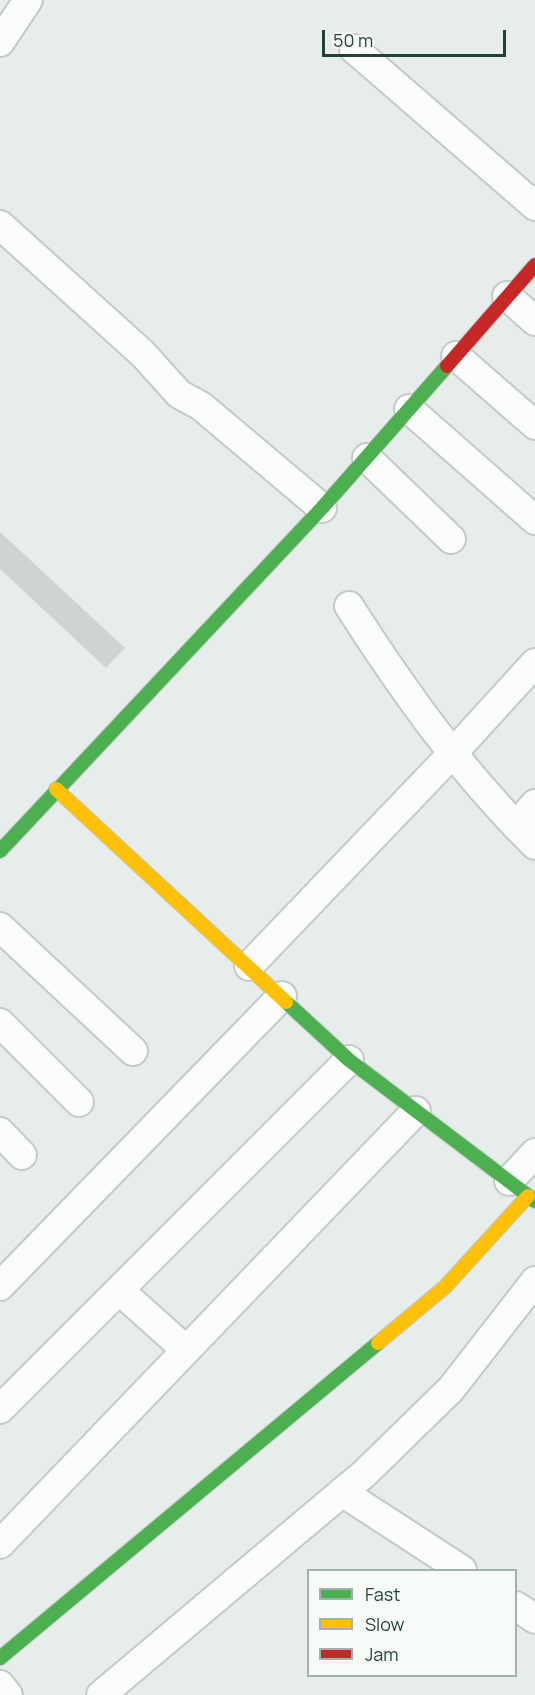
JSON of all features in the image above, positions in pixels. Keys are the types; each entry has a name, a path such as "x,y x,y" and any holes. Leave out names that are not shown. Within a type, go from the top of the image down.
{"street":[{"path":"0,42 28,0"},
{"path":"354,49 535,206"},
{"path":"0,225 143,354 179,394 201,406 322,508"},
{"path":"0,851 322,508 535,265"},
{"path":"507,296 535,321"},
{"path":"456,356 535,424"},
{"path":"409,410 535,520"},
{"path":"367,458 451,539"},
{"path":"349,606 404,691 452,754 526,836"},
{"path":"249,966 452,754 535,663"},
{"path":"56,789 349,1060 524,1193"},
{"path":"526,836 535,804"},
{"path":"0,927 133,1051"},
{"path":"0,1286 282,996"},
{"path":"0,1023 79,1102"},
{"path":"0,1408 349,1060"},
{"path":"0,1544 416,1111"},
{"path":"0,1132 22,1155"},
{"path":"0,1658 445,1287 524,1193 535,1153"},
{"path":"101,1695 342,1492 451,1389 535,1281"},
{"path":"120,1290 186,1350"},
{"path":"342,1492 460,1569"},
{"path":"517,1607 535,1619"},
{"path":"0,1685 8,1695"}],"building":[{"path":"0,532 125,648 106,668 0,569"}],"traffic: fast":[{"path":"0,851 322,508 447,366"},
{"path":"286,1002 349,1060 535,1201"},
{"path":"0,1658 378,1343"}],"traffic: slow":[{"path":"56,789 286,1002"},
{"path":"378,1343 445,1287 528,1196"}],"traffic: jam":[{"path":"447,366 535,265"}]}
